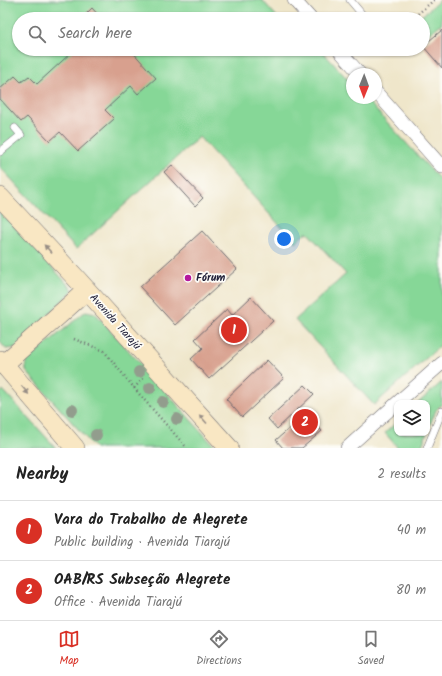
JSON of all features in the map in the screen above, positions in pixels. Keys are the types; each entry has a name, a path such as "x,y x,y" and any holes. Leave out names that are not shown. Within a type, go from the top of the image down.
{"main road":[{"name":"Avenida Tiarajú","path":"0,197 87,290 229,448"},
{"path":"75,448 1,364 87,290"}],"street":[{"path":"294,0 305,12"},
{"path":"344,56 355,68"},
{"path":"382,99 442,167"},
{"path":"400,400 442,363"},
{"path":"347,448 394,406"}],"lane":[{"path":"350,0 360,12"},
{"path":"0,152 21,135 15,128"},
{"path":"427,448 442,411"}],"path":[{"path":"420,12 434,0"},
{"path":"74,339 104,351 134,388 187,448"},
{"path":"134,388 148,373"}],"green space":[{"path":"0,0 262,0 273,12 12,12 12,56 326,56 346,77 346,104 370,104 442,182 442,344 374,405 295,320 346,274 307,232 295,242 199,137 76,249 0,167"},
{"path":"440,0 442,0 442,23 430,33 430,12 426,12"},
{"path":"0,211 73,290 15,348 6,349 0,342"},
{"path":"86,311 95,313 216,448 95,448 26,371 26,361"},
{"path":"442,382 442,404 436,410 430,425 430,400 421,400"},
{"path":"3,390 56,448 0,448 0,393"},
{"path":"394,425 394,436 426,436 421,448 398,448 385,433"}],"building":[{"path":"92,8 96,12 88,12"},
{"path":"442,30 442,68 430,54 430,40"},
{"path":"68,56 136,56 156,78 138,94 131,86 105,110 114,119 78,151 60,132 50,141 27,117 21,122 0,99 0,89 15,76 21,82 29,76 37,84"},
{"path":"172,165 203,198 195,206 164,172"},
{"name":"Fórum","path":"202,231 237,269 175,325 140,287"},
{"path":"251,297 273,321 209,379 191,359 203,348 195,339 227,309 232,315"},
{"path":"267,360 284,378 242,417 226,399"},
{"path":"305,385 314,394 277,429 268,419"},
{"path":"306,414 322,431 302,448 283,448 276,440"}],"place":[{"name":"Fórum","path":"188,278"},
{"name":"Vara do Trabalho de Alegrete","path":"234,330"},
{"name":"OAB/RS Subseção Alegrete","path":"305,422"}]}
